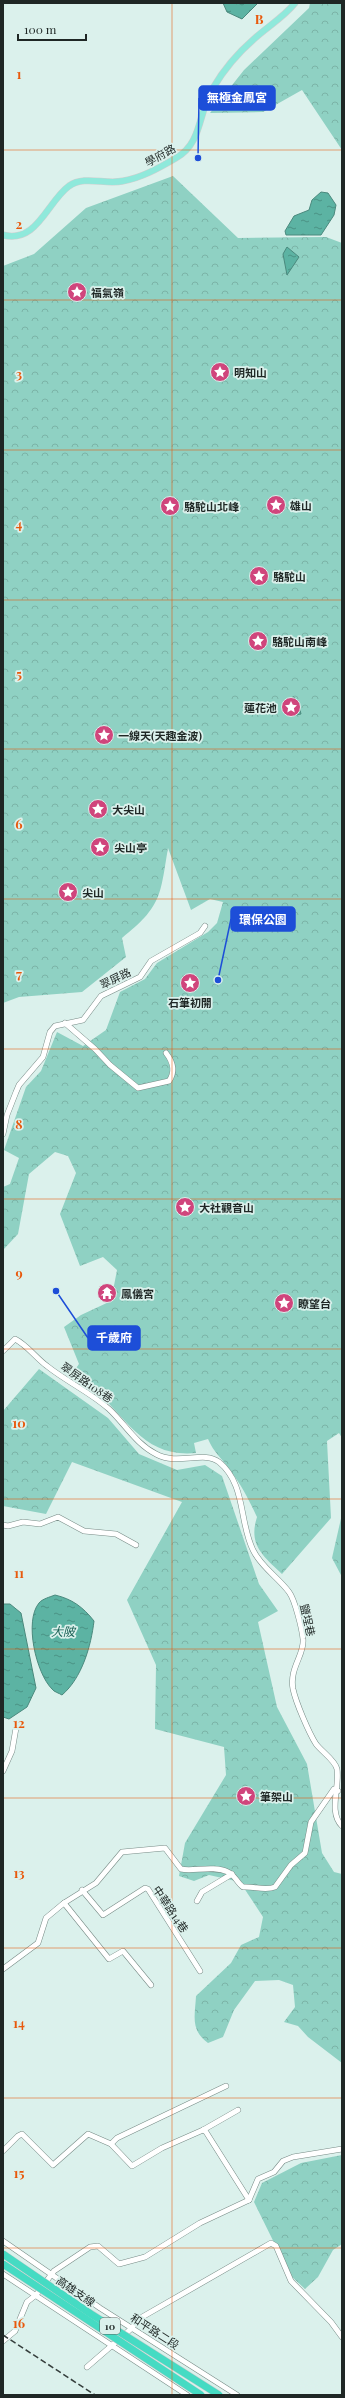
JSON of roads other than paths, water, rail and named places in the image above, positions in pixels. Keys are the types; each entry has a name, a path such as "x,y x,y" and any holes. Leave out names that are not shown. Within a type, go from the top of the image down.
{"highway":[{"name":"高雄支線","path":"3,2254 91,2314 218,2395"},
{"name":"高雄支線","path":"3,2264 201,2395"}],"main road":[{"name":"學府路","path":"3,235 19,236 30,231 64,190 75,183 89,180 116,182 131,180 184,153 196,134 208,97 218,79 253,39 295,3"}],"street":[{"name":"翠屏路","path":"3,1134 7,1115 19,1085 41,1060 50,1032 55,1026 83,1020 101,996 140,977 151,962 200,933 205,926"},
{"path":"66,1023 95,1048 110,1065 138,1088 169,1081 174,1067 173,1062 166,1053"},
{"name":"翠屏路108巷","path":"3,1351 15,1339 22,1342 46,1366 69,1383 91,1394 108,1408 140,1443 155,1454 168,1460 183,1460"},
{"name":"鹽埕巷","path":"183,1460 212,1458 220,1463 239,1494 247,1535 253,1550 262,1564 285,1587 292,1598 303,1638 293,1671 293,1690 315,1742 336,1765 338,1790 335,1811 342,1826"},
{"path":"3,1525 8,1526 23,1522 40,1524 58,1517 84,1531 112,1533 136,1545"},
{"path":"3,1771 12,1751 16,1728"},
{"path":"3,1969 38,1943 46,1918 82,1890 96,1883 119,1855 126,1850 149,1851 165,1848 181,1869 214,1869 232,1874 244,1887 254,1886 267,1889 275,1887 291,1865 305,1853 311,1822 334,1789 338,1790"},
{"path":"197,1901 202,1892 232,1874"},
{"name":"中華路14巷","path":"82,1890 104,1915 145,1888 148,1889 200,1971"},
{"path":"64,1903 109,1959 123,1951 151,1985"},
{"path":"111,2144 116,2138 226,2086"},
{"path":"3,2152 18,2136 22,2134 53,2165 88,2134 111,2144 132,2166 162,2148 203,2130 238,2110"},
{"path":"203,2130 206,2132 248,2200"},
{"path":"3,2341 15,2331 27,2302 36,2295 51,2275 69,2260 90,2247 98,2246 119,2264 145,2257 200,2224 248,2200 258,2179 274,2172 283,2161 314,2152 342,2149"},
{"name":"和平路二段","path":"3,2241 51,2275 237,2395"},
{"path":"87,2367 132,2328 137,2320 271,2243 276,2246 291,2281 331,2322 342,2337"},
{"path":"3,2274 187,2395"}],"water":[{"path":"223,3 258,3 242,19 227,12"},
{"path":"321,192 328,193 336,205 334,215 321,235 286,235 285,231 294,216 309,210 312,200"},
{"path":"287,247 299,257 287,275 283,254"},
{"name":"蓮花池","path":"294,697 298,702 301,714 290,716 287,705 290,698"},
{"name":"大陂","path":"55,1595 77,1604 94,1621 91,1641 80,1671 69,1688 62,1695 53,1690 41,1671 37,1660 32,1634 32,1622 39,1603 44,1599"},
{"name":"大陂","path":"3,1604 10,1604 21,1613 36,1688 27,1707 9,1719 3,1717"}],"railway":[{"path":"3,2335 95,2395"}],"place":[{"name":"無極金鳳宮","path":"198,158"},
{"name":"福氣嶺","path":"77,292"},
{"name":"明知山","path":"220,372"},
{"name":"雄山","path":"276,505"},
{"name":"駱駝山北峰","path":"170,506"},
{"name":"駱駝山","path":"259,576"},
{"name":"駱駝山南峰","path":"258,641"},
{"name":"蓮花池","path":"291,707"},
{"name":"一線天(天趣金波)","path":"104,735"},
{"name":"大尖山","path":"98,809"},
{"name":"尖山亭","path":"100,847"},
{"name":"尖山","path":"68,892"},
{"name":"環保公園","path":"218,980"},
{"name":"石筆初開","path":"190,983"},
{"name":"大社觀音山","path":"185,1207"},
{"name":"千歲府","path":"56,1291"},
{"name":"鳳儀宮","path":"107,1293"},
{"name":"瞭望台","path":"284,1303"},
{"name":"筆架山","path":"246,1796"}]}
